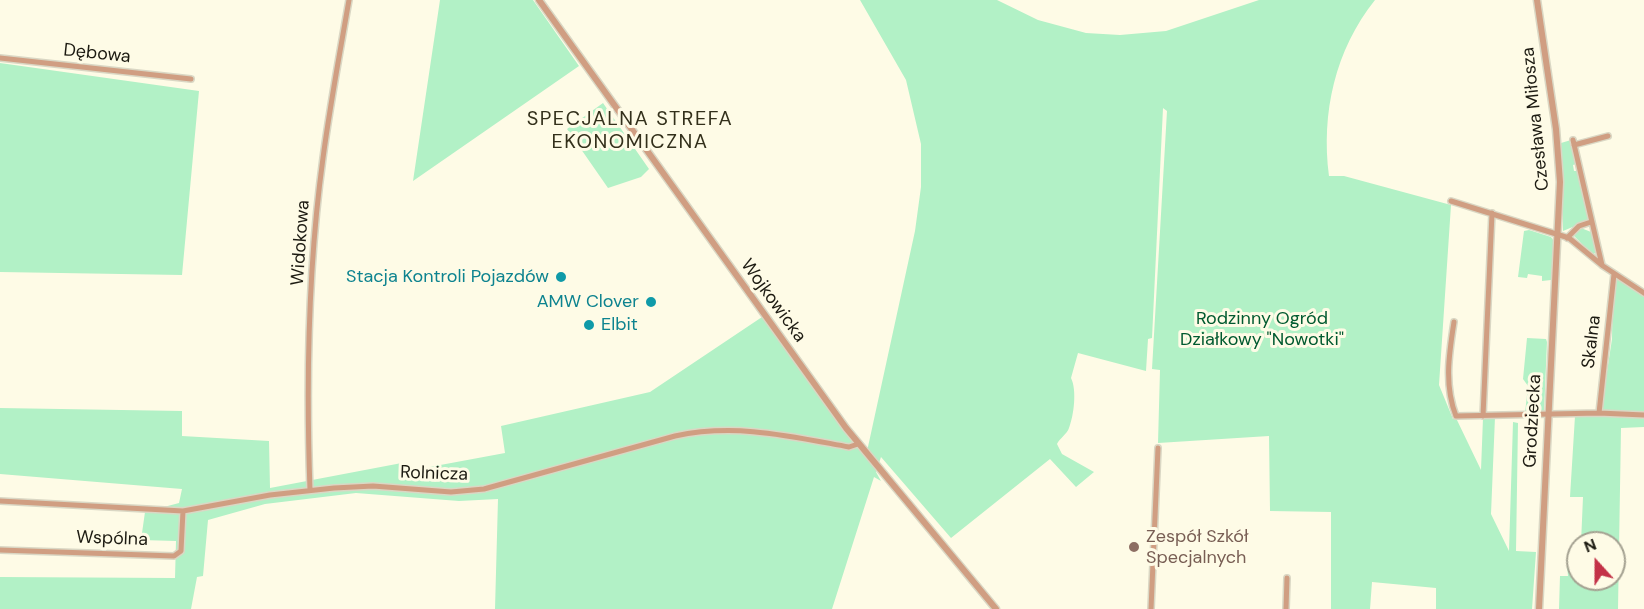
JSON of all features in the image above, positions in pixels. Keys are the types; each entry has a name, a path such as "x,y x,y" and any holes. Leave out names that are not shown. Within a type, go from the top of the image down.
{"street":[{"name":"Widokowa","path":"310,490 307,391 315,245 323,159 349,0"},
{"name":"Wojkowicka","path":"538,0 858,444 996,609"},
{"name":"Czesława Miłosza","path":"1537,0 1558,147 1558,236"},
{"name":"Dębowa","path":"0,58 191,79"},
{"path":"1603,266 1573,142 1608,136"},
{"path":"1451,201 1567,238 1614,274 1644,293"},
{"path":"1482,416 1492,213"},
{"path":"1567,238 1579,226 1591,222"},
{"name":"Grodziecka","path":"1539,609 1558,236"},
{"name":"Skalna","path":"1599,413 1614,274"},
{"path":"1454,322 1449,353 1450,400 1456,416 1548,413 1644,415"},
{"name":"Rolnicza","path":"0,501 183,511 238,500 310,490 373,486 451,492 484,489 707,429 766,432 849,447 858,444"},
{"path":"1151,609 1158,448"},
{"name":"Wspólna","path":"0,549 174,556 181,551 183,543 183,511"},
{"path":"1286,609 1287,578"}],"green space":[{"path":"440,0 533,0 579,66 413,181"},
{"name":"Rodzinny Ogród Działkowy \"Nowotki\"","path":"860,0 997,0 1038,20 1086,33 1120,35 1166,31 1259,0 1375,0 1361,19 1350,40 1334,83 1327,129 1329,176 1344,176 1451,205 1439,385 1453,419 1456,418 1481,470 1483,418 1495,417 1491,514 1509,551 1513,422 1518,423 1516,551 1536,552 1532,609 1436,609 1436,588 1372,582 1370,609 1331,609 1331,512 1270,511 1269,436 1158,443 1160,370 1152,369 1167,111 1163,108 1152,338 1148,339 1146,371 1078,353 1071,378 1074,396 1072,416 1068,430 1057,444 1062,454 1094,472 1076,487 1050,459 951,538 881,457 876,472 881,481 874,477 832,609 495,609 498,499 459,501 356,493 265,504 208,520 203,576 197,577 191,609 0,609 0,577 175,578 176,541 141,540 145,512 179,503 182,489 0,474 0,408 182,411 182,436 269,441 270,488 407,462 408,471 505,453 501,426 650,392 765,315 866,456 915,231 921,187 921,144 906,80"},
{"path":"0,63 199,91 182,275 0,272"},
{"path":"603,103 649,169 641,177 608,188 567,129"},
{"path":"1571,140 1576,164 1573,165 1574,171 1578,171 1588,217 1587,221 1563,231 1561,143"},
{"path":"1581,228 1591,232 1596,252 1593,255 1574,236"},
{"path":"1529,230 1551,237 1554,241 1551,280 1542,281 1542,276 1528,274 1527,278 1518,277 1524,231"},
{"path":"1613,275 1644,297 1644,413 1601,411 1612,339"},
{"path":"1527,338 1546,339 1547,342 1544,412 1525,413 1528,386 1523,379"},
{"path":"1575,416 1644,418 1644,427 1621,428 1619,531 1582,531 1583,497 1570,497"},
{"path":"1560,576 1566,576 1566,591 1618,591 1618,609 1559,609"}],"place":[{"name":"Stacja Kontroli Pojazdów","path":"561,277"},
{"name":"AMW Clover","path":"651,302"},
{"name":"Elbit","path":"589,325"},
{"name":"Zespół Szkół Specjalnych","path":"1134,547"}],"district":[{"name":"SPECJALNA STREFA EKONOMICZNA","path":"630,132"}]}
